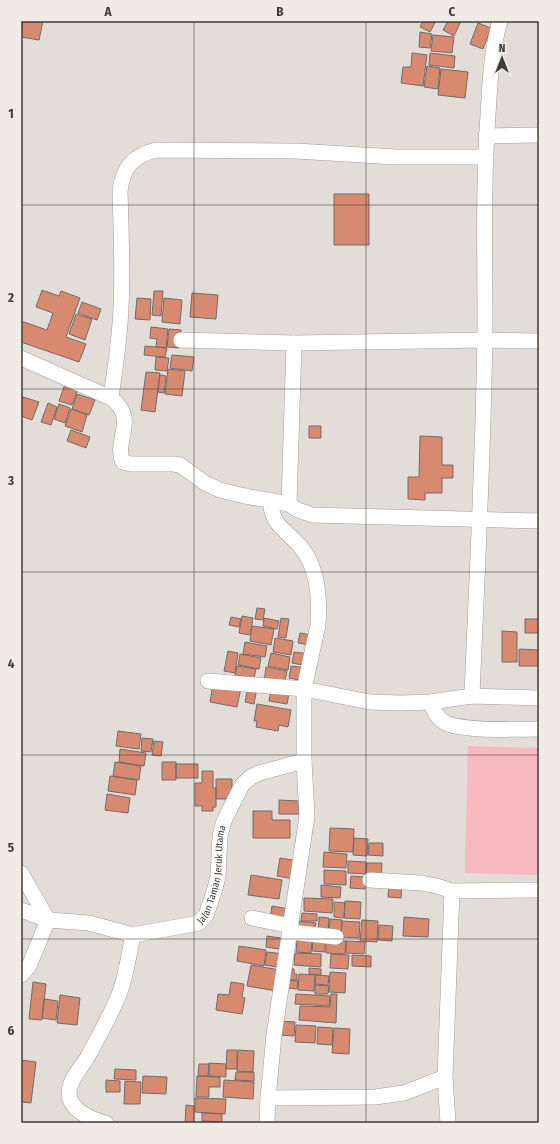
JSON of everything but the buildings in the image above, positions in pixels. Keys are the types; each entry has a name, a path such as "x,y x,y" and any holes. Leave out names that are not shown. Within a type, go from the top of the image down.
{"street":[{"path":"472,696 480,520 485,340 486,136 491,63 494,40 500,21"},
{"path":"486,136 539,134"},
{"path":"111,398 117,359 121,307 122,260 120,191 121,181 124,174 134,159 144,153 156,150 296,151 396,157 486,157"},
{"path":"181,340 294,343 485,340 539,341"},
{"path":"289,504 294,343"},
{"path":"21,358 111,398 116,402 122,410 124,416 121,451 121,458 123,462 131,464 180,465 213,487 245,496 289,504 298,510 312,515 539,521"},
{"path":"267,1123 274,1035 307,816 304,761 304,689 318,625 318,595 310,560 300,546 275,521 271,512 270,501"},
{"path":"208,681 304,689 370,702 430,702 472,696 539,698"},
{"path":"430,702 442,722 456,727 539,729"},
{"name":"Jalan Taman Jeruk Utama","path":"21,910 48,920 89,923 133,935 199,923 206,915 218,877 220,836 224,821 242,786 251,777 259,773 304,761"},
{"path":"21,873 48,920 29,966 21,975"},
{"path":"370,880 422,883 452,891 539,890"},
{"path":"448,1123 445,1077 452,891"},
{"path":"252,918 290,929 336,937"},
{"path":"106,1123 78,1111 73,1106 69,1093 71,1082 115,1005 122,988 133,935"},
{"path":"268,1098 375,1097 404,1093 445,1077"}],"shaded area":[{"path":"468,746 539,748 539,875 465,873"}]}
